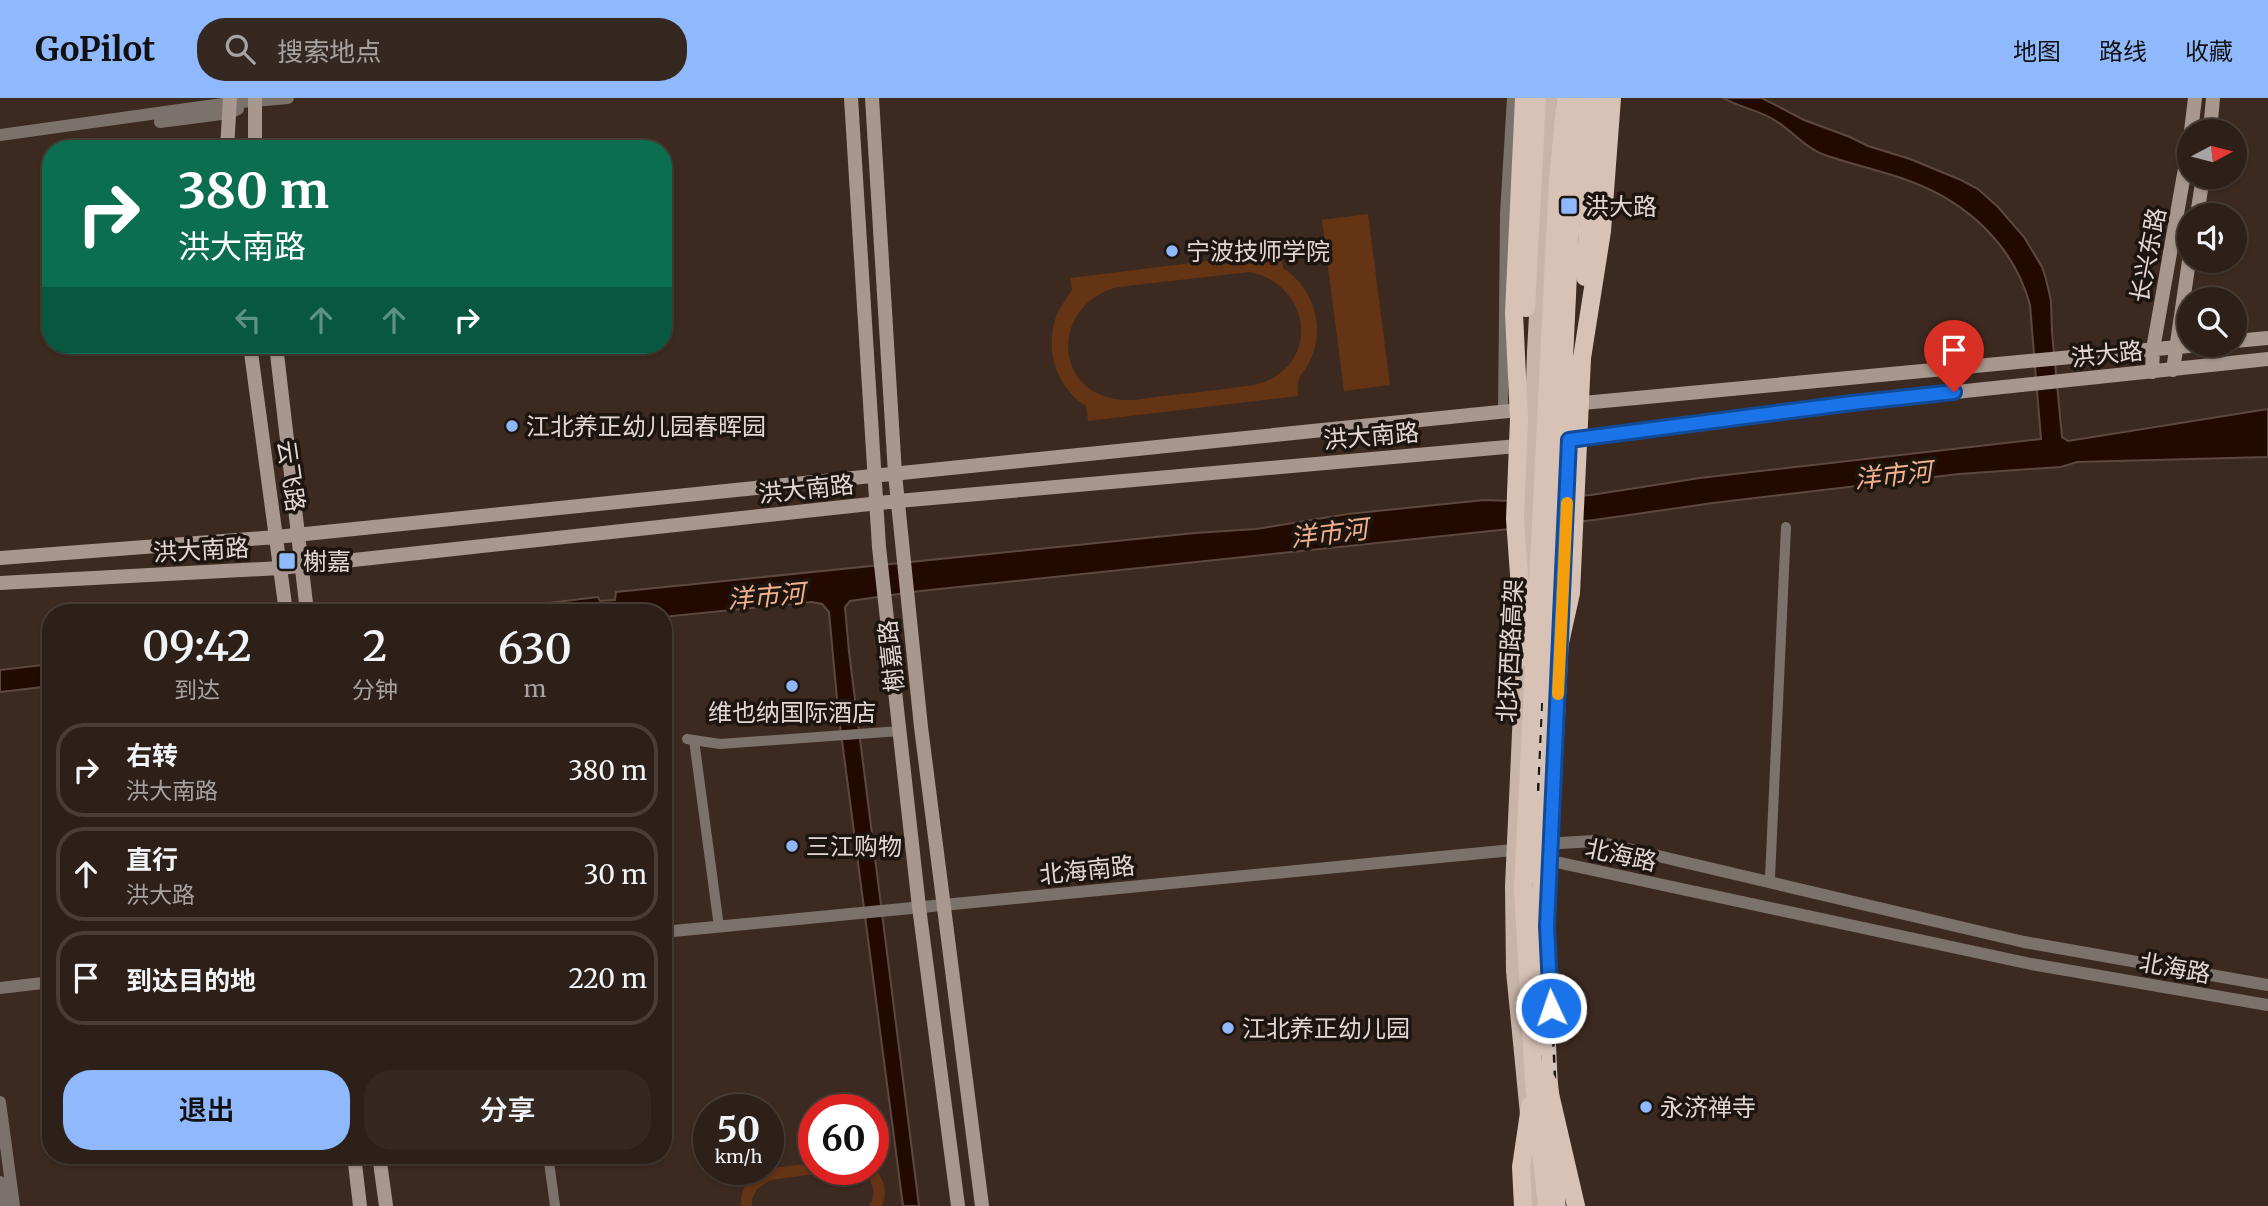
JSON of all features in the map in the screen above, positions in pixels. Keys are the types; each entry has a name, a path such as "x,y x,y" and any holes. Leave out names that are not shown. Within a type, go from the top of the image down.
{"highway":[{"path":"1518,413 1514,313 1524,98"},
{"path":"1531,726 1515,519 1518,413 1537,98"},
{"name":"北环西路高架","path":"1547,1206 1540,1081 1523,888 1558,179 1566,98"},
{"name":"北环西路高架","path":"1558,1206 1540,1081 1542,816 1570,232 1580,98"},
{"path":"1548,695 1572,593 1588,207 1596,98"},
{"path":"1582,358 1602,231 1612,98"},
{"path":"1523,1206 1521,1167 1540,1081"},
{"path":"1540,1081 1576,1206"}],"main road":[{"name":"榭嘉路","path":"851,98 873,477 895,732 915,908 958,1206"},
{"name":"榭嘉路","path":"872,98 895,474 921,727 982,1206"},
{"path":"1537,1206 1514,971 1514,851 1532,445 1518,413 1549,98"},
{"path":"1565,1206 1555,1090 1547,926 1570,404 1587,98"},
{"path":"2192,119 2194,98"},
{"path":"2211,119 2213,98"},
{"path":"255,100 255,140"},
{"path":"227,140 229,105"},
{"name":"长兴东路","path":"2152,372 2153,349 2181,189"},
{"path":"2247,340 2268,338"},
{"name":"长兴东路","path":"2173,370 2177,347"},
{"name":"洪大路","path":"1612,400 2177,347"},
{"name":"云飞路","path":"251,354 285,604"},
{"name":"云飞路","path":"277,354 306,604"},
{"name":"洪大路","path":"1616,434 1852,403 2268,359"},
{"name":"洪大南路","path":"0,558 298,535 1518,413 1612,400"},
{"name":"洪大南路","path":"0,583 280,568 898,501 1532,445 1616,434"},
{"path":"355,1164 360,1206"},
{"path":"380,1164 386,1206"}],"street":[{"path":"0,142 255,100 288,98"},
{"path":"1512,98 1505,214 1518,413"},
{"path":"0,135 229,105"},
{"path":"1770,878 1786,527"},
{"path":"719,927 690,739 720,744 895,732"},
{"name":"北海路","path":"1514,851 1551,842 1594,841 2024,942 2268,985"},
{"name":"北海路","path":"1514,851 1550,862 2031,964 2268,1005"},
{"name":"北海南路","path":"672,931 1514,851"},
{"path":"0,988 42,983"},
{"path":"0,1102 14,1206"},
{"path":"549,1164 555,1206"},
{"path":"0,1182 3,1206"}],"shaded area":[{"path":"1368,214 1390,385 1344,391 1322,220"},
{"path":"1281,252 1283,268 1302,285 1316,319 1316,344 1309,363 1299,378 1298,396 1088,421 1086,406 1067,388 1060,377 1052,353 1053,327 1072,290 1070,278","holes":["1250,272 1272,280 1287,293 1297,310 1301,328 1299,346 1290,363 1275,376 1254,385 1121,400 1094,392 1079,379 1071,363 1068,345 1072,327 1081,310 1097,296 1118,287"]},
{"path":"798,1165 798,1176 784,1178 784,1167"},
{"path":"745,1185 763,1185 757,1189 752,1206 741,1206"},
{"path":"872,1185 884,1185 882,1206 869,1206 874,1194"}],"water":[{"name":"洋市河","path":"1723,98 1762,98 1804,120 1961,180 1978,189 1998,207 2024,237 2046,279 2051,301 2062,437 2068,441 2268,409 2268,457 2077,462 2061,467 1959,474 1594,520 920,591 850,601 845,607 849,652 919,1206 903,1206 838,710 829,612 822,604 812,602 672,616 672,604 540,604 598,597 600,601 615,600 616,592 1256,529 1348,514 1484,500 1510,501 1591,495 1700,478 2041,439 2030,305 2013,264 1986,229 1952,202 1932,191 1901,178 1818,152 1770,117"},
{"path":"42,665 42,687 0,692 0,670"}],"railway":[{"path":"1554,1206 1541,1082 1534,886 1563,204 1573,98"},
{"path":"1567,1206 1555,1078 1546,882 1577,206 1587,98"}],"slow traffic":[{"path":"1558,694 1567,503"}],"place":[{"name":"洪大路","path":"1569,206"},
{"name":"宁波技师学院","path":"1172,251"},
{"name":"江北养正幼儿园春晖园","path":"512,426"},
{"name":"榭嘉","path":"287,561"},
{"name":"维也纳国际酒店","path":"792,686"},
{"name":"三江购物","path":"792,846"},
{"name":"江北养正幼儿园","path":"1228,1028"},
{"name":"永济禅寺","path":"1646,1107"}],"route":[{"path":"1551,1008 1547,926 1569,440 1954,392"}]}
